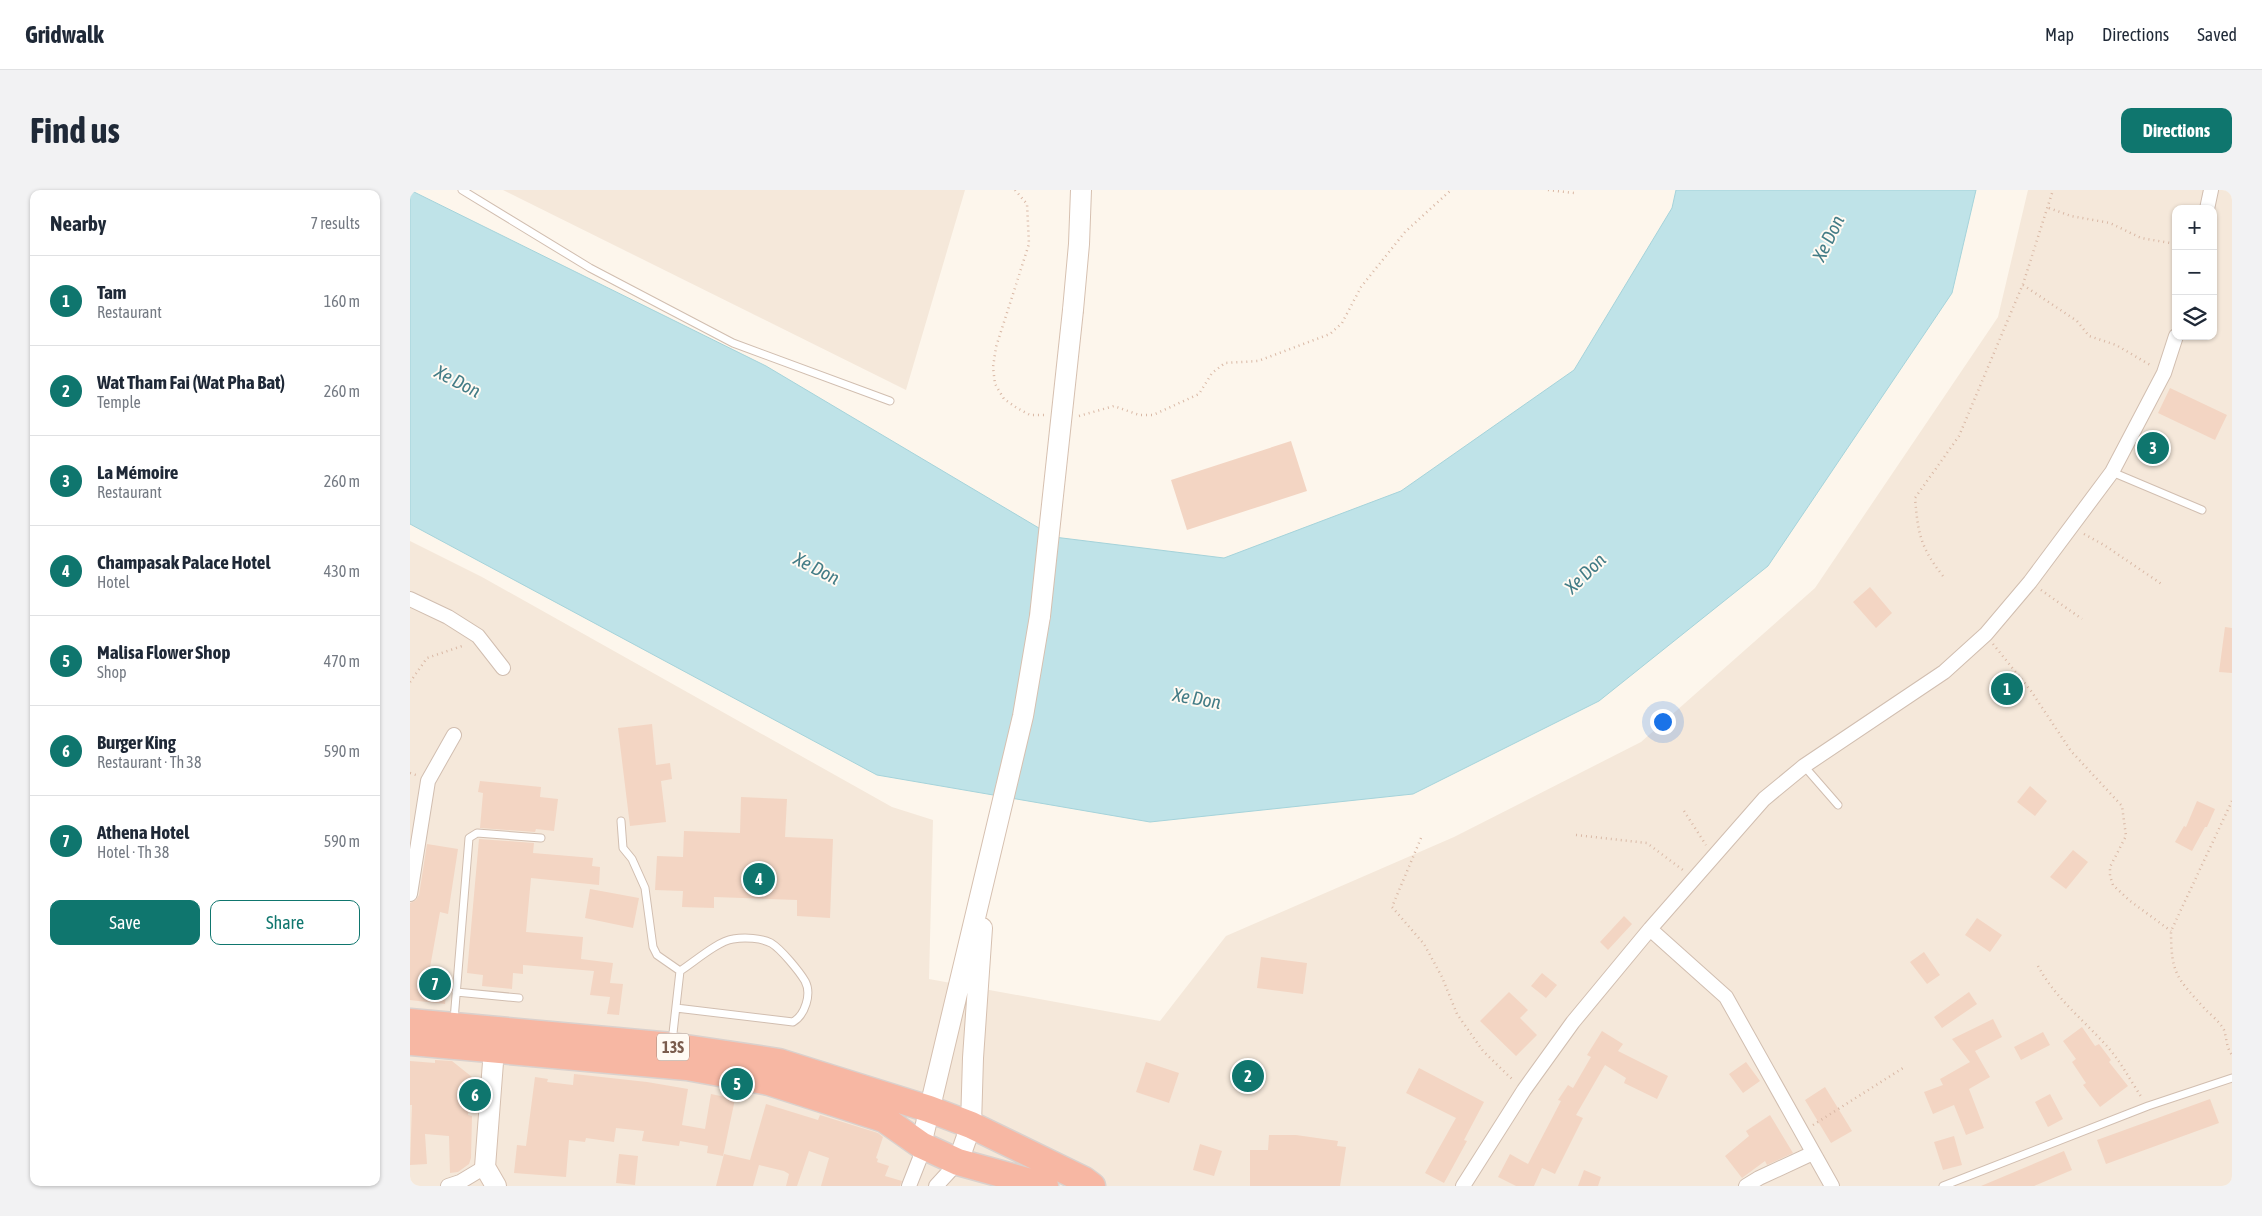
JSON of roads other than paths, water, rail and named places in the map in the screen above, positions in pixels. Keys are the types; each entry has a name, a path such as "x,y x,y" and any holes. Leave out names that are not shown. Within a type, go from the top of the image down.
{"highway":[{"name":"13S","path":"410,1022 454,1026 495,1040 769,1082 884,1119 921,1145 958,1162 1045,1186"},
{"name":"13S","path":"410,1042 495,1040 672,1046 780,1062 929,1109 972,1125 1084,1180 1092,1186"},
{"path":"985,1186 1007,1184 1038,1186"}],"street":[{"path":"909,1186 920,1158 929,1109 1023,716 1040,616 1073,310 1079,244 1081,190"},
{"path":"2208,205 2211,190"},
{"path":"1463,1186 1524,1090 1573,1022 1650,929 1764,799 1804,766 1944,672 1986,634 2030,582 2112,472 2164,373 2175,340"},
{"path":"410,599 448,617 478,636 502,668"},
{"path":"410,894 428,781 454,735"},
{"path":"936,1186 958,1162 972,1125 973,1058 986,866"},
{"path":"1650,929 1726,997 1832,1186"},
{"path":"495,1040 484,1167 496,1186"},
{"path":"1746,1186 1813,1153"},
{"path":"448,1186 460,1182 484,1167"}],"lane":[{"path":"462,190 590,268 733,343 890,401"},
{"path":"2112,472 2202,510"},
{"path":"1804,766 1838,805"},
{"path":"621,821 624,848 632,859 645,888 653,948 657,955 680,971"},
{"path":"454,1026 469,838 476,833 541,838"},
{"path":"676,1008 793,1022 803,1014 807,1003 806,983 778,949 764,940 732,939 680,971"},
{"path":"672,1046 680,971"},
{"path":"456,992 519,998"},
{"path":"1943,1186 2148,1106 2232,1078"}],"water":[{"name":"Xe Don","path":"410,190 766,366 1054,537 1224,558 1401,491 1574,370 1672,208 1676,190 1976,190 1952,293 1768,566 1599,701 1413,794 1150,822 877,775 410,524"}],"place":[{"name":"La Mémoire","path":"2153,448"},
{"name":"Tam","path":"2007,689"},
{"name":"Champasak Palace Hotel","path":"759,879"},
{"name":"Athena Hotel","path":"435,984"},
{"name":"Wat Tham Fai (Wat Pha Bat)","path":"1248,1076"},
{"name":"Malisa Flower Shop","path":"737,1084"},
{"name":"Burger King","path":"475,1095"}]}
